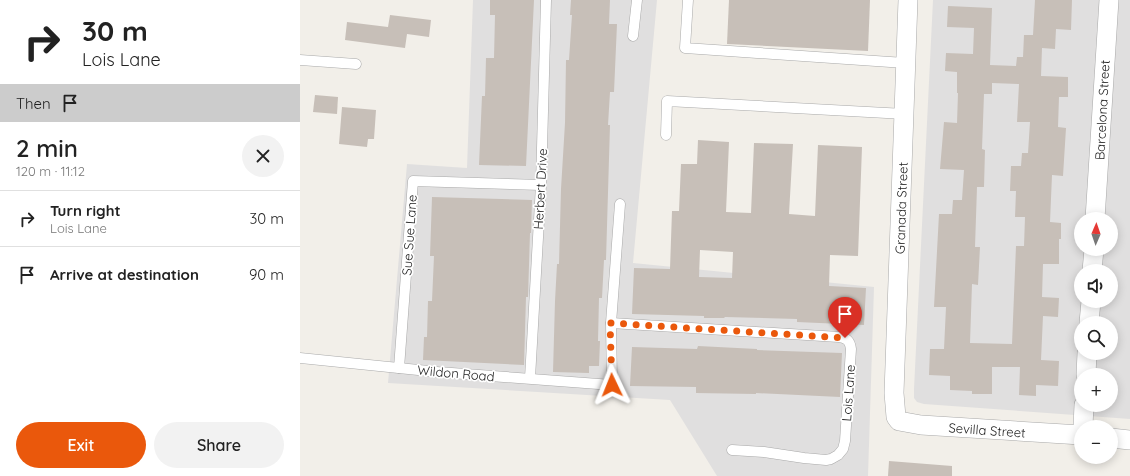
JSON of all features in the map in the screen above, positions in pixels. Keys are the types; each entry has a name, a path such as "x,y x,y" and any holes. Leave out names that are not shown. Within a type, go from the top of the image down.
{"street":[{"name":"Granada Street","path":"896,417 894,393 908,0"},
{"name":"Barcelona Street","path":"1096,212 1109,0"},
{"name":"Sevilla Street","path":"896,417 899,421 921,426 1074,435"},
{"path":"1118,439 1130,440"}],"lane":[{"name":"Herbert Drive","path":"530,378 541,185 546,0"},
{"path":"633,36 637,0"},
{"path":"688,0 685,48 905,63"},
{"path":"300,60 356,64"},
{"path":"666,135 668,101 905,114"},
{"name":"Sue Sue Lane","path":"399,368 413,181 541,185"},
{"path":"610,323 620,204"},
{"name":"Wildon Road","path":"300,358 438,372 612,385 610,323"},
{"name":"Lois Lane","path":"610,323 839,336 850,342 851,349 845,441 843,449 838,455 826,460 764,452 732,450"}],"shaded area":[{"path":"473,0 657,0 633,263 874,287 868,476 717,476 670,400 388,383 407,164 467,168"},
{"path":"933,0 1130,0 1130,419 924,404 917,402 914,398"}],"building":[{"path":"490,0 534,0 526,166 479,165 482,96 485,96 486,58 494,58 495,15 490,15"},
{"path":"571,0 610,0 609,24 617,24 614,92 610,92 608,125 610,125 606,260 604,260 602,298 599,298 599,366 589,366 589,373 553,372 555,301 557,264 559,264 565,123 566,60 569,60 572,15 570,15"},
{"path":"729,0 870,0 868,51 727,44"},
{"path":"1035,0 1072,0 1071,30 1056,29 1055,49 1042,48 1041,76 1068,77 1068,97 1059,97 1058,127 1066,128 1063,176 1052,175 1050,222 1061,223 1061,239 1059,239 1059,264 1043,264 1042,297 1059,298 1058,317 1043,316 1041,360 1059,361 1058,386 1036,385 1036,396 1019,395 1020,367 992,367 992,394 972,394 972,391 950,390 950,376 929,375 930,349 944,349 946,307 934,307 939,214 952,214 953,200 962,200 964,170 940,169 944,122 957,123 957,72 945,71 946,53 973,54 974,28 947,27 948,6 992,8 990,65 1016,66 1017,57 1023,57 1024,35 1033,35","holes":["992,83 1019,84 1017,122 1030,122 1028,153 1022,153 1021,166 1011,166 1010,191 1016,191 1015,217 1025,217 1024,246 1016,246 1012,344 970,343 972,284 978,285 980,247 975,247 977,187 984,187 985,150 982,149 984,94 992,94"]},
{"path":"390,15 431,20 429,37 407,34 405,48 345,40 347,22 388,27"},
{"path":"315,95 338,97 337,114 313,112"},
{"path":"342,107 376,110 374,139 368,139 367,147 339,144"},
{"path":"698,140 729,142 726,212 751,213 754,143 793,144 789,214 815,216 818,145 862,147 858,256 830,255 829,286 866,288 864,325 797,322 797,319 725,317 704,318 704,316 632,314 634,268 670,269 672,211 679,211 681,164 697,164","holes":["700,250 733,252 732,278 699,277"]},
{"path":"432,197 532,200 528,297 526,297 524,365 423,360 424,337 427,337 428,301 432,301 434,256 430,256"},
{"path":"698,346 842,353 840,397 756,393 696,393 696,387 630,386 632,347 697,349"},
{"path":"889,461 952,466 952,476 888,476"}],"route":[{"path":"612,385 610,323 839,336 845,338"}]}
